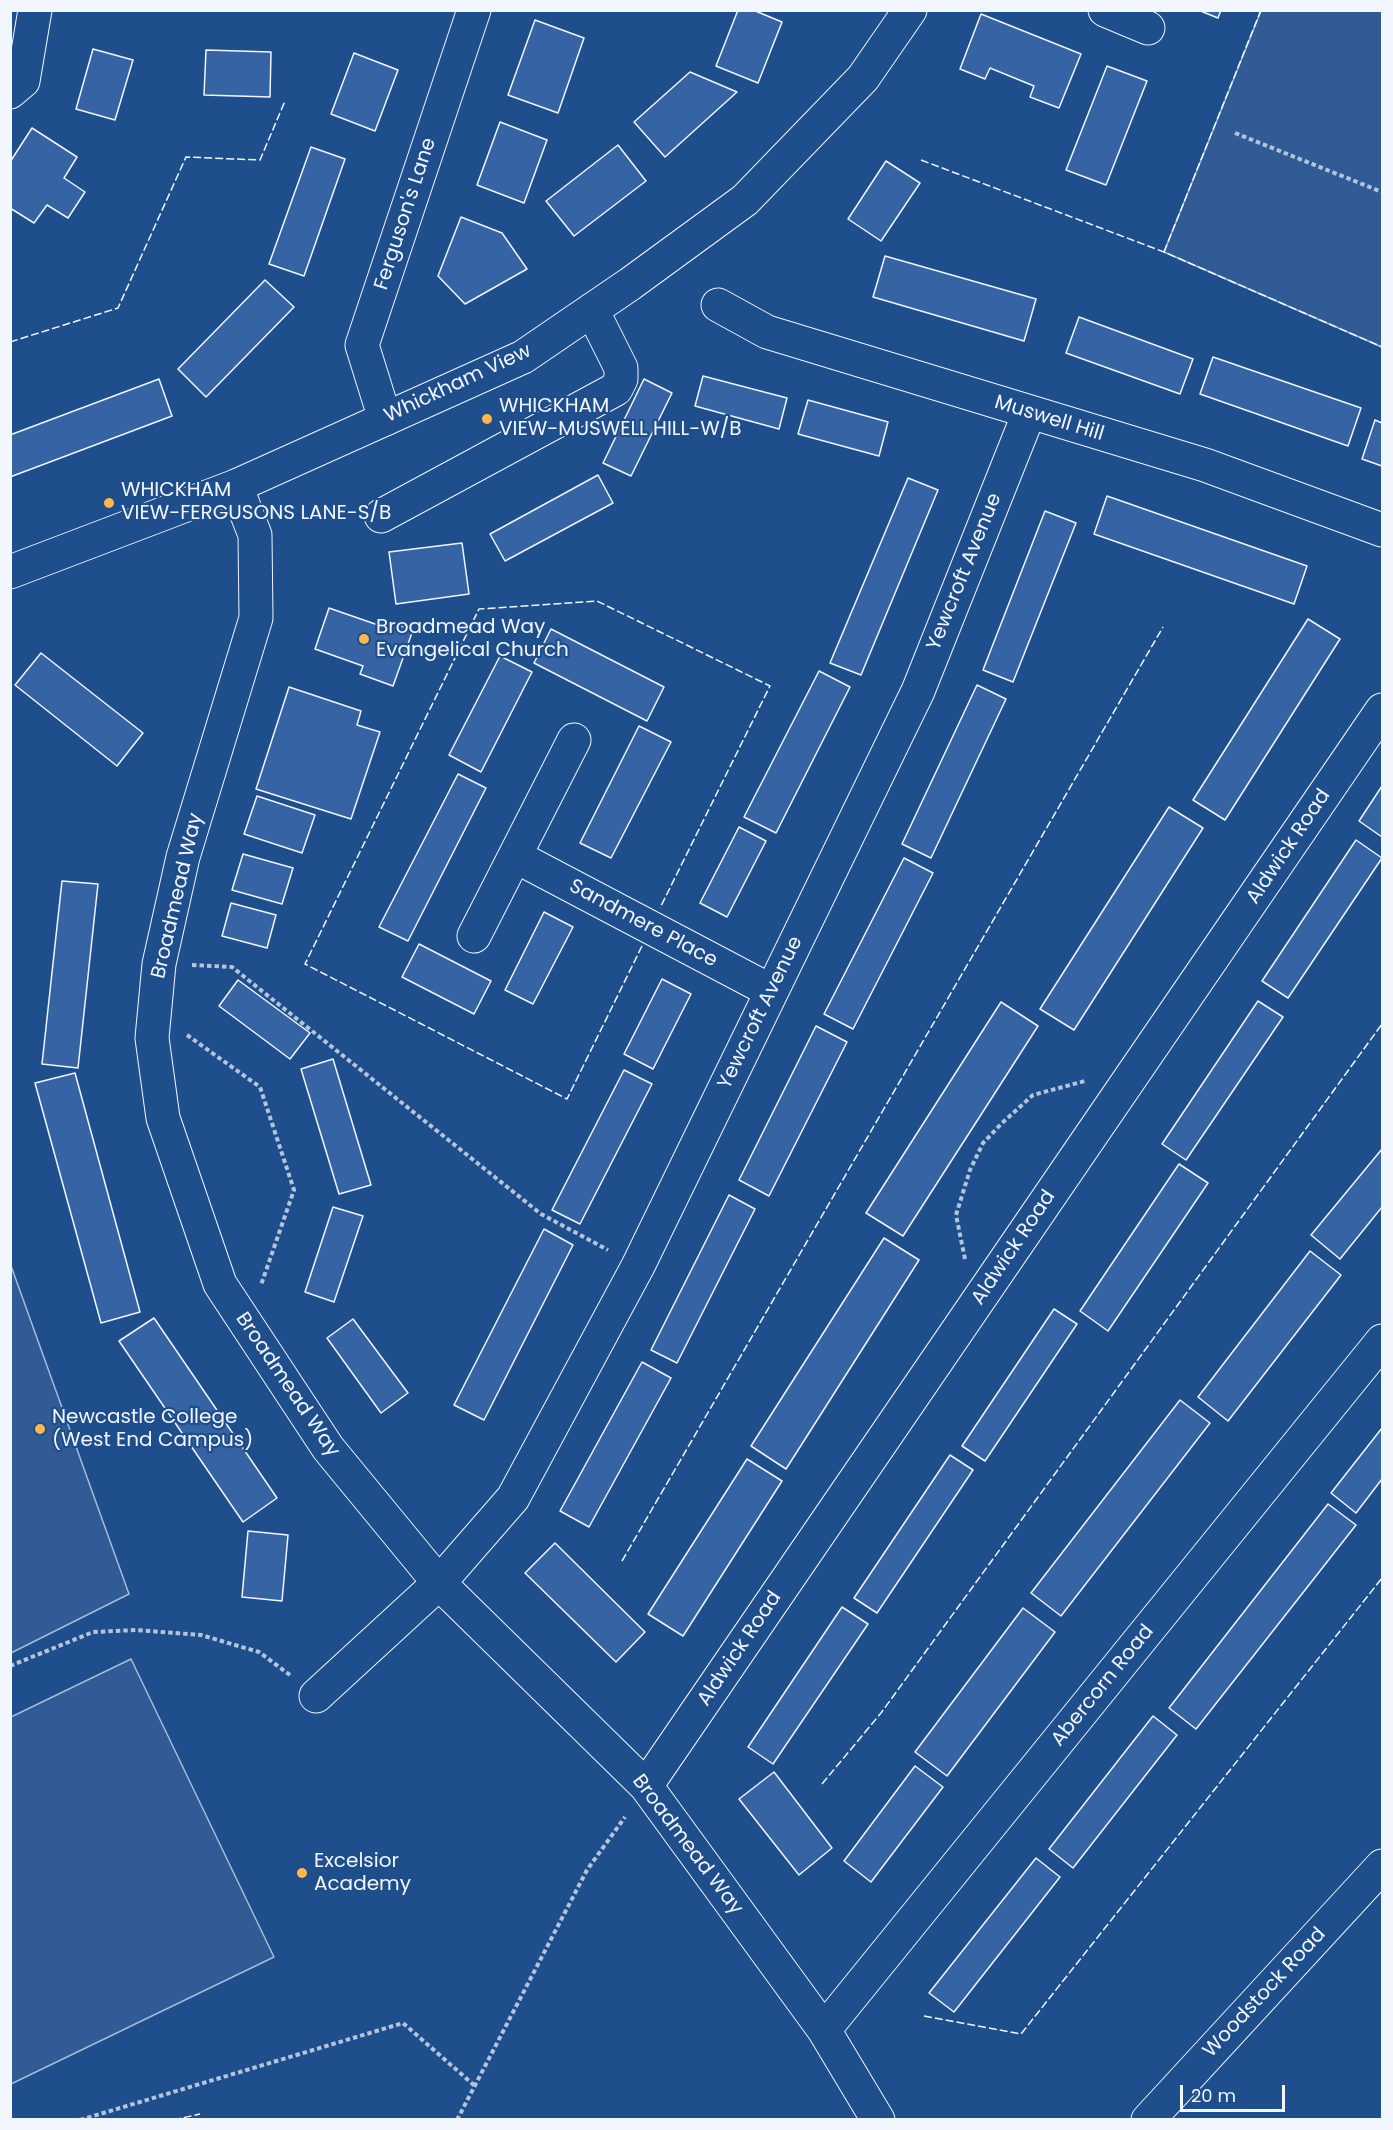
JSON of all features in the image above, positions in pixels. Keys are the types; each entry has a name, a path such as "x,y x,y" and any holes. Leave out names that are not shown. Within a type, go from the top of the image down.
{"street":[{"path":"10,92 23,81 35,10"},
{"name":"Ferguson's Lane","path":"385,419 362,345 474,10"},
{"name":"Whickham View","path":"10,572 236,486 523,357 745,200 863,78 910,10"},
{"path":"1105,10 1148,28"},
{"name":"Muswell Hill","path":"718,305 767,332 1205,465 1383,530"},
{"path":"381,516 616,389 621,379 621,368 592,310"},
{"name":"Yewcroft Avenue","path":"316,1696 440,1583 513,1498 638,1266 918,691 1029,413"},
{"name":"Broadmead Way","path":"236,486 255,535 256,618 183,857 159,964 152,1038 163,1118 220,1284 328,1448 440,1583 646,1786 824,2030 878,2120"},
{"name":"Aldwick Road","path":"646,1786 1383,710"},
{"path":"474,936 574,740"},
{"name":"Sandmere Place","path":"515,856 771,992"},
{"name":"Abercorn Road","path":"824,2030 1383,1341"},
{"name":"Woodstock Road","path":"1148,2120 1383,1866"}],"path":[{"path":"1235,133 1383,192"},
{"path":"159,964 232,968 541,1214 638,1266"},
{"path":"155,1012 260,1087 294,1190 247,1326"},
{"path":"987,1288 968,1275 956,1215 970,1170 983,1143 1033,1095 1096,1078 1120,1094"},
{"path":"10,1666 93,1632 136,1630 201,1635 259,1652 316,1696"},
{"path":"457,2120 587,1870 646,1786"},
{"path":"80,2120 403,2024 475,2086"}],"shaded area":[{"path":"1261,11 1382,11 1382,347 1164,252"},
{"name":"Newcastle College (West End Campus)","path":"10,1263 129,1594 11,1653 10,1653"},
{"path":"131,1659 274,1957 11,2084 11,1717"}],"building":[{"path":"738,10 753,10 782,22 758,83 716,66"},
{"path":"1198,10 1221,10 1218,18"},
{"path":"981,14 1081,54 1059,108 1030,97 1034,86 990,68 985,79 960,69"},
{"path":"535,20 584,38 558,113 508,95"},
{"path":"93,49 133,60 115,120 76,109"},
{"path":"206,50 271,52 270,97 204,95"},
{"path":"354,53 398,70 375,131 331,114"},
{"path":"1107,66 1147,81 1106,185 1066,170"},
{"path":"690,72 737,92 665,157 634,122"},
{"path":"500,122 547,140 524,203 477,185"},
{"path":"32,128 77,157 64,178 85,192 68,218 47,205 34,223 10,208 10,162"},
{"path":"618,145 646,181 574,236 546,201"},
{"path":"311,147 345,159 304,276 269,264"},
{"path":"886,161 920,183 881,241 848,219"},
{"path":"461,217 502,233 527,269 465,304 438,276"},
{"path":"885,256 1036,299 1024,341 873,297"},
{"path":"265,280 294,307 206,397 178,369"},
{"path":"1079,317 1193,359 1180,394 1066,353"},
{"path":"1213,357 1361,408 1348,446 1200,394"},
{"path":"703,376 787,398 779,429 695,406"},
{"path":"159,379 172,416 10,477 10,435"},
{"path":"644,379 672,393 631,476 603,463"},
{"path":"808,400 888,422 879,456 798,434"},
{"path":"1375,420 1382,423 1382,466 1362,459"},
{"path":"598,475 613,503 505,561 490,534"},
{"path":"908,478 938,490 861,675 830,663"},
{"path":"1107,496 1307,566 1294,604 1094,534"},
{"path":"1045,511 1076,523 1013,682 983,670"},
{"path":"462,543 469,594 396,604 389,552"},
{"name":"Broadmead Way Evangelical Church","path":"329,608 378,625 380,618 413,630 393,686 360,674 363,666 315,649"},
{"path":"1308,619 1340,639 1225,820 1193,800"},
{"path":"551,629 664,687 647,721 534,663"},
{"path":"41,653 143,733 117,766 15,685"},
{"path":"500,656 532,672 481,772 449,755"},
{"path":"819,671 850,687 776,833 744,817"},
{"path":"977,685 1006,699 931,858 902,844"},
{"path":"289,687 361,711 357,725 380,732 351,819 256,789"},
{"path":"639,726 671,742 611,858 580,843"},
{"path":"458,774 486,788 408,941 379,927"},
{"path":"1382,786 1382,837 1359,821"},
{"path":"257,796 315,815 302,853 244,834"},
{"path":"1169,807 1203,828 1074,1030 1040,1009"},
{"path":"739,827 766,841 727,917 700,903"},
{"path":"1356,840 1382,858 1288,998 1262,981"},
{"path":"243,854 293,868 282,904 232,890"},
{"path":"904,858 933,873 853,1029 824,1014"},
{"path":"62,881 98,884 78,1068 42,1064"},
{"path":"231,903 276,915 267,948 222,936"},
{"path":"544,912 573,927 533,1004 505,990"},
{"path":"419,944 491,981 474,1014 402,977"},
{"path":"662,979 691,994 653,1069 624,1054"},
{"path":"238,980 310,1033 290,1059 219,1006"},
{"path":"1258,1001 1283,1017 1186,1160 1162,1144"},
{"path":"1001,1002 1038,1026 903,1236 866,1213"},
{"path":"816,1026 847,1042 769,1196 739,1180"},
{"path":"333,1059 371,1185 339,1194 301,1069"},
{"path":"624,1070 652,1084 580,1224 552,1210"},
{"path":"75,1073 140,1312 101,1323 35,1083"},
{"path":"1382,1149 1382,1207 1340,1259 1311,1235"},
{"path":"1179,1164 1208,1183 1108,1331 1080,1311"},
{"path":"729,1195 755,1209 677,1363 651,1350"},
{"path":"333,1207 363,1216 334,1302 305,1292"},
{"path":"544,1229 573,1245 484,1420 454,1405"},
{"path":"884,1238 919,1260 786,1469 751,1446"},
{"path":"1310,1251 1341,1275 1228,1421 1198,1397"},
{"path":"1054,1309 1077,1324 985,1461 962,1446"},
{"path":"154,1318 277,1498 243,1522 119,1341"},
{"path":"353,1319 408,1393 381,1413 327,1338"},
{"path":"642,1362 671,1378 589,1527 560,1511"},
{"path":"1180,1400 1210,1423 1061,1616 1031,1593"},
{"path":"1382,1428 1382,1479 1356,1513 1331,1493"},
{"path":"950,1455 973,1470 877,1613 854,1598"},
{"path":"747,1459 782,1481 683,1636 648,1614"},
{"path":"1328,1504 1356,1525 1196,1729 1169,1708"},
{"path":"248,1531 288,1535 282,1601 242,1597"},
{"path":"555,1543 645,1632 616,1662 525,1573"},
{"path":"842,1607 868,1624 773,1764 748,1747"},
{"path":"1023,1608 1055,1632 947,1776 915,1752"},
{"path":"1153,1716 1177,1735 1073,1868 1049,1849"},
{"path":"915,1766 943,1787 871,1882 844,1861"},
{"path":"774,1772 832,1848 799,1875 739,1799"},
{"path":"1036,1858 1060,1877 954,2012 929,1993"}],"fence":[{"path":"1164,252 1261,10"},
{"path":"10,342 118,308 186,157 260,160 285,101"},
{"path":"921,160 1164,252 1382,347"},
{"path":"642,946 567,1099 305,964 479,609 597,601 770,686 660,908"},
{"path":"622,1561 1163,627"},
{"path":"822,1784 881,1713 1382,1024"},
{"path":"924,2016 1021,2034 1382,1578"},
{"path":"173,2120 200,2114"}],"place":[{"name":"WHICKHAM VIEW-MUSWELL HILL-W/B","path":"487,419"},
{"name":"WHICKHAM VIEW-FERGUSONS LANE-S/B","path":"109,503"},
{"name":"Broadmead Way Evangelical Church","path":"364,639"},
{"name":"Newcastle College (West End Campus)","path":"40,1429"},
{"name":"Excelsior Academy","path":"302,1873"}]}
